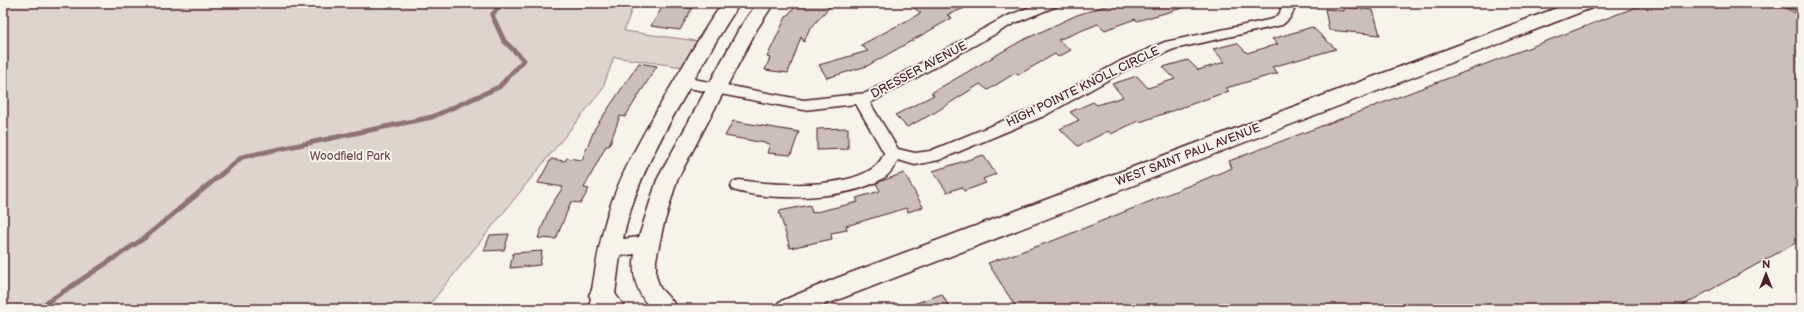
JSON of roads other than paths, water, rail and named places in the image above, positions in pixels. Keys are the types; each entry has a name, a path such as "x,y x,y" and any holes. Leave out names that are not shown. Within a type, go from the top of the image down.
{"main road":[{"name":"WEST SAINT PAUL AVENUE","path":"788,309 846,285 1588,3"}],"street":[{"path":"605,304 611,248 621,205 635,171 645,149 683,82 716,26 732,3"},
{"path":"665,309 656,300 647,284 645,276 645,260 652,227 667,180 748,29 766,3"},
{"name":"DRESSER AVENUE","path":"683,82 804,105 869,98 1010,20 1052,3"},
{"name":"HIGH POINTE KNOLL CIRCLE","path":"892,153 915,159 933,156 1039,112 1126,64 1170,44 1277,22 1284,18 1287,12 1288,8 1285,3"},
{"path":"739,186 779,192 811,191 854,182 878,174 886,166 892,153 860,99"},
{"path":"611,248 648,245"}],"lane":[{"path":"1789,3 1801,7"}],"waterway":[{"path":"37,309 143,239 242,157 432,117 499,87 524,60 504,41 492,15 502,3"}],"park label":[{"name":"Woodfield Park","path":"350,156"}]}
